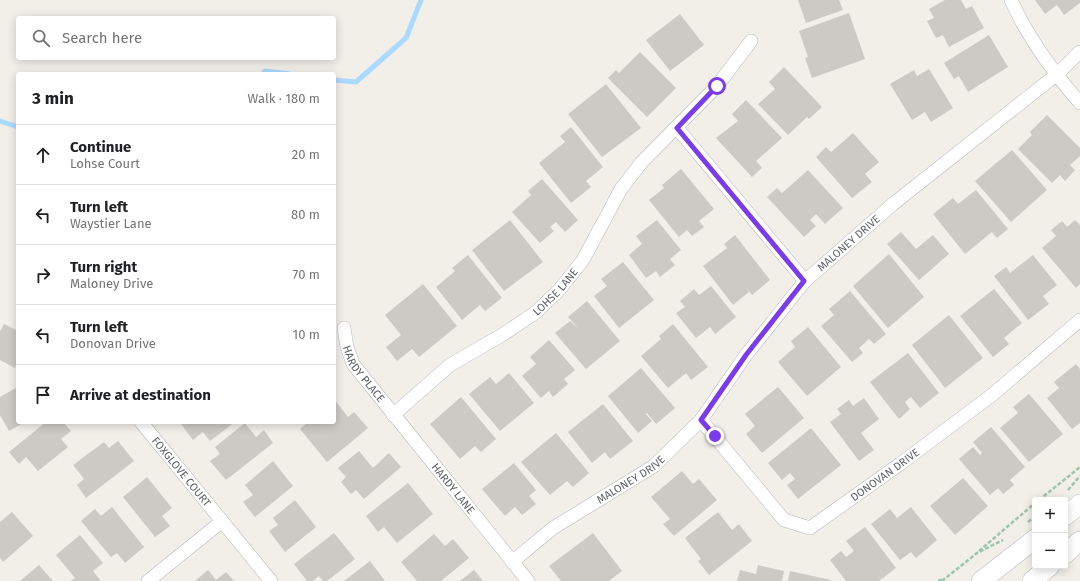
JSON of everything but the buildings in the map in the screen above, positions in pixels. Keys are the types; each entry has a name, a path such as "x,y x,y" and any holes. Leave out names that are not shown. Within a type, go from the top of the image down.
{"main road":[{"path":"1068,514 1080,504"},
{"path":"981,581 1030,532"},
{"path":"1068,551 1080,541"},
{"path":"1032,581 1046,569"}],"street":[{"path":"1010,0 1019,19 1056,75 1080,103"},
{"name":"LOHSE LANE","path":"393,415 450,365 502,335 535,313 559,290 583,260 621,189 641,163 717,86 750,40"},
{"name":"MALONEY DRIVE","path":"512,562 553,528 654,466 701,420 746,355 804,281 893,204 1056,75 1080,52"},
{"path":"677,128 804,281"},
{"name":"DONOVAN DRIVE","path":"701,420 784,520 810,528 900,464 992,394 1080,320"},
{"name":"HARDY PLACE","path":"344,328 347,347 353,364 393,415"},
{"name":"HARDY LANE","path":"393,415 528,581"},
{"name":"FOXGLOVE COURT","path":"143,424 221,522 271,581"},
{"path":"148,581 221,522"}],"path":[{"path":"1043,497 1080,467"},
{"path":"938,581 943,580 977,553 1032,506"},
{"path":"977,553 1008,537"}],"waterway":[{"path":"336,80 356,82 406,38 421,0"},
{"path":"264,72 273,72"},
{"path":"0,121 16,126"}],"route":[{"path":"715,436 701,420 746,355 804,281 677,128 717,86"}]}
